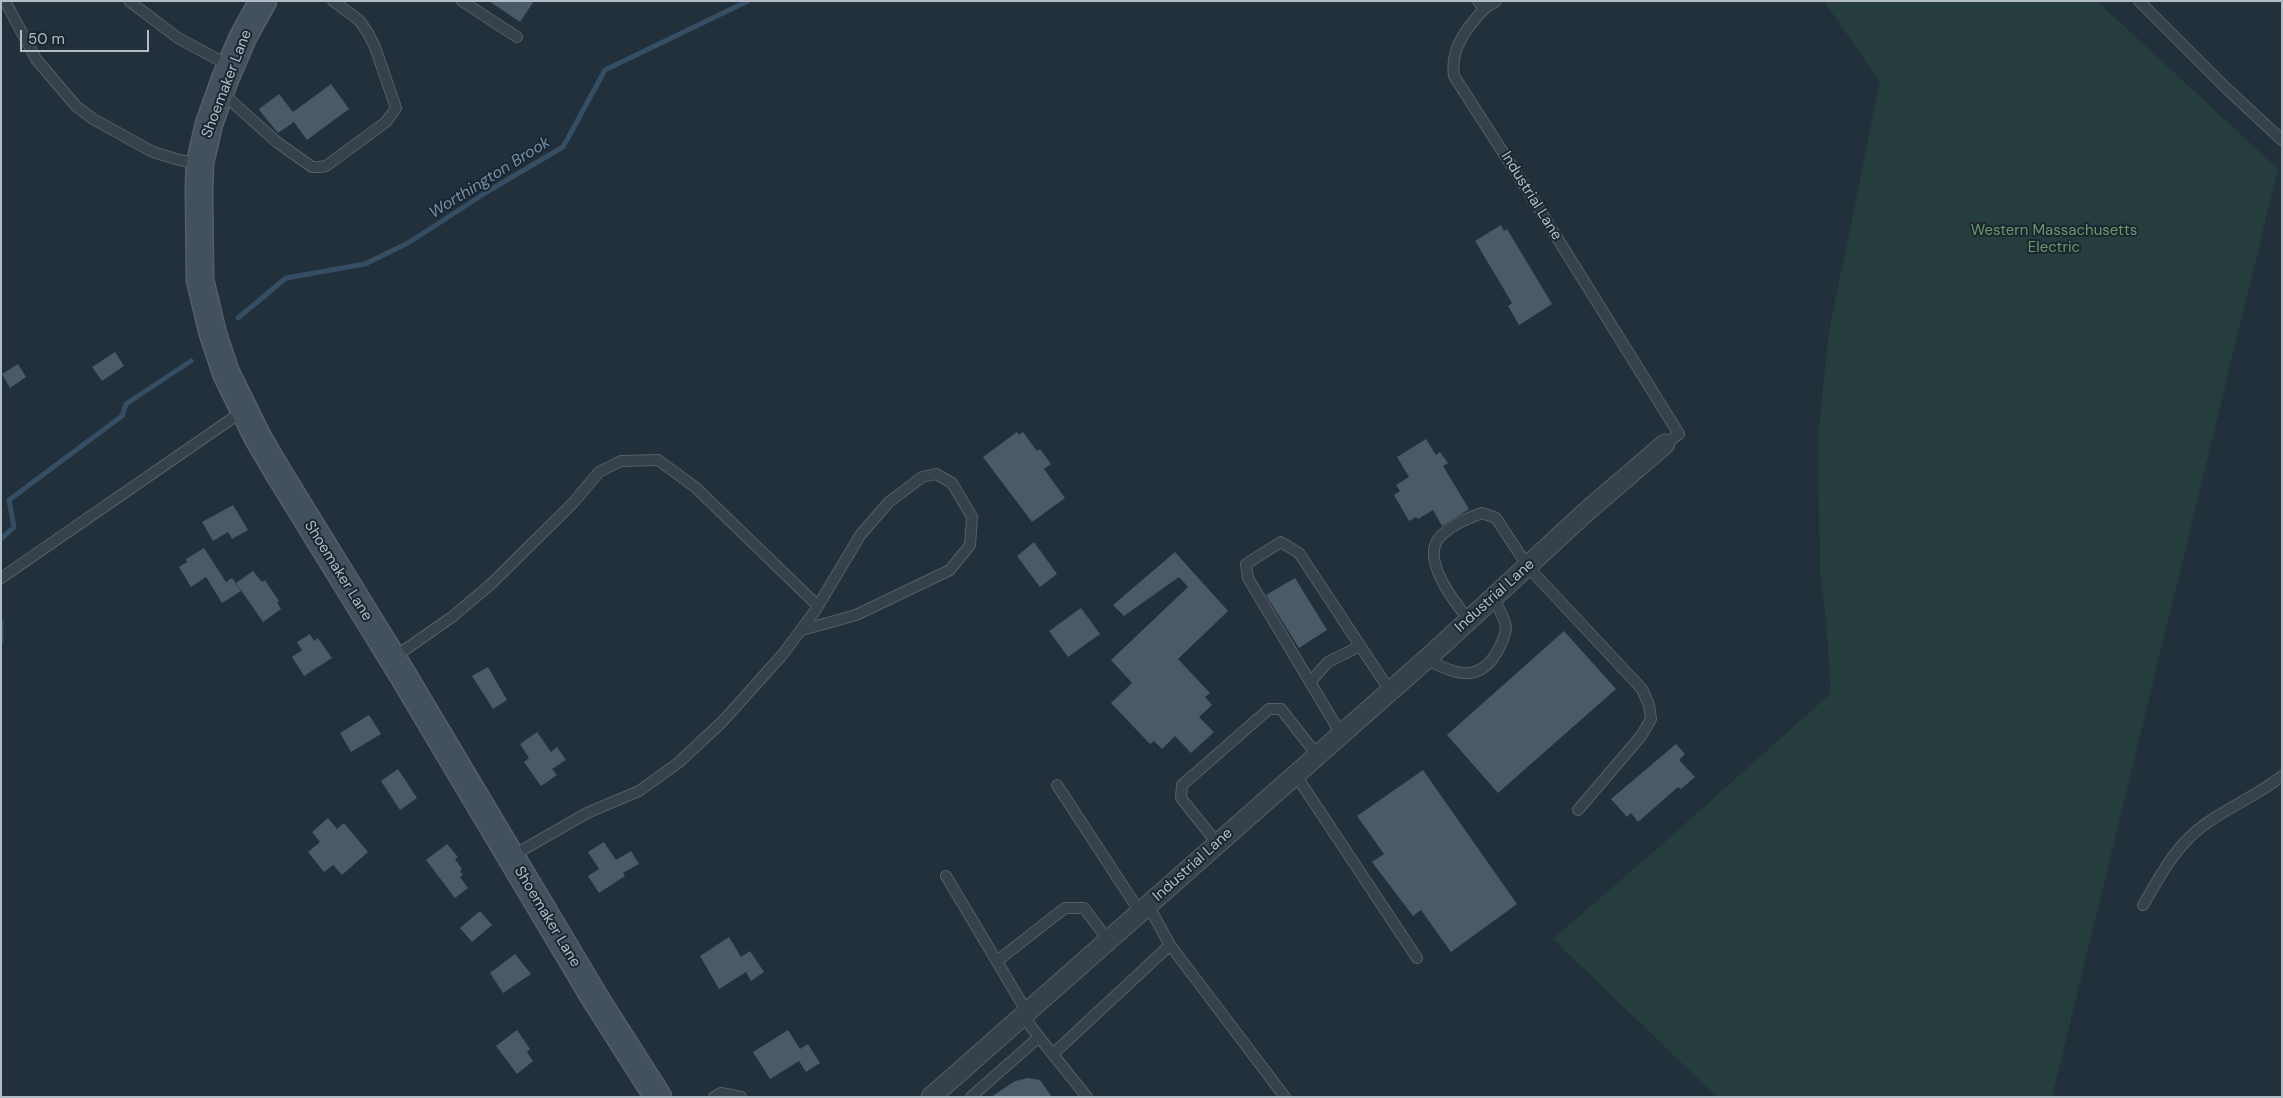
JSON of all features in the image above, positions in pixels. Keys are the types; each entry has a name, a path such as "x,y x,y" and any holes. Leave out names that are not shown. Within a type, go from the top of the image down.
{"street":[{"name":"Shoemaker Lane","path":"263,1 250,22 230,66 206,134 200,163 200,280 213,334 226,373 244,411 320,542 658,1097"},
{"name":"Industrial Lane","path":"931,1097 1426,659 1587,511 1665,444"}],"lane":[{"path":"5,1 36,59 76,106 93,119 153,152 179,160 200,163"},
{"path":"128,1 178,38 230,66"},
{"path":"221,92 278,143 312,167 326,166 386,122 396,108 375,47 359,20 333,1"},
{"path":"462,1 517,38"},
{"path":"1481,5 1496,1"},
{"path":"2140,1 2226,88 2282,140"},
{"name":"Industrial Lane","path":"1481,5 1454,53 1452,64 1454,76 1534,199 1679,434 1665,444"},
{"path":"1,578 244,411"},
{"path":"392,659 452,617 491,584 522,555 599,472 621,462 658,460 695,487 818,606"},
{"path":"511,857 587,813 639,791 668,772 701,744 778,660 818,606 861,534 889,502 922,477 936,474 952,483 972,516 970,545 950,570 856,615 802,630"},
{"path":"1469,620 1451,598 1440,577 1434,554 1438,538 1465,519 1482,513 1496,518 1528,567 1642,689 1651,719 1641,736 1578,810"},
{"path":"1341,734 1248,578 1246,564 1281,542 1299,553 1390,691"},
{"path":"1426,659 1452,673 1469,674 1484,668 1495,656 1503,641 1506,625 1494,598"},
{"path":"1310,682 1328,662 1360,646"},
{"path":"1217,844 1180,798 1182,784 1269,709 1281,709 1317,755"},
{"path":"1296,774 1417,958"},
{"path":"2143,905 2162,873 2187,840 2203,827 2282,776"},
{"path":"1057,785 1170,945 1285,1097"},
{"path":"946,876 997,961 1039,1037 1087,1097"},
{"path":"997,961 1065,908 1084,908 1108,940"},
{"path":"1053,1054 1170,945"},
{"path":"971,1097 1039,1037"},
{"path":"714,1097 722,1093 742,1097"}],"green space":[{"name":"Western Massachusetts Electric","path":"1824,1 2097,1 2278,169 2052,1097 1717,1097 1553,939 1831,693 1826,620 1820,571 1818,437 1829,331 1880,82"}],"building":[{"path":"489,1 534,1 520,22"},
{"path":"331,84 349,109 307,140 294,122 278,133 259,109 279,94 293,112"},
{"path":"1501,225 1504,231 1507,229 1552,304 1519,325 1508,306 1512,303 1475,241"},
{"path":"115,352 124,366 102,381 92,367"},
{"path":"18,364 26,377 10,388 2,374"},
{"path":"1017,432 1019,435 1023,432 1037,451 1040,449 1051,464 1044,469 1065,498 1032,522 983,457"},
{"path":"1426,439 1436,455 1440,452 1448,463 1443,466 1469,509 1442,526 1433,510 1418,519 1416,517 1409,521 1394,495 1400,491 1396,485 1409,477 1397,457"},
{"path":"233,505 248,530 232,539 228,532 213,541 202,522"},
{"path":"1034,542 1057,574 1040,587 1017,556"},
{"path":"204,548 226,582 232,578 241,591 222,603 206,577 191,587 179,567 187,562 186,559"},
{"path":"1175,552 1228,611 1178,659 1210,693 1205,697 1212,705 1199,717 1214,732 1191,753 1175,736 1162,749 1154,741 1150,744 1111,703 1132,683 1111,660 1188,587 1179,577 1124,616 1113,605"},
{"path":"253,571 262,582 265,580 279,601 277,602 281,609 263,622 236,583"},
{"path":"1295,578 1327,630 1299,648 1266,595"},
{"path":"1081,608 1100,634 1068,657 1049,631"},
{"path":"1564,631 1616,689 1498,793 1447,735"},
{"path":"310,634 314,641 318,638 332,658 304,676 292,657 302,650 297,642"},
{"path":"488,667 507,700 493,709 472,676"},
{"path":"369,715 381,734 351,752 340,733"},
{"path":"537,732 551,752 557,747 566,760 552,769 557,775 541,786 524,762 529,758 520,744"},
{"path":"1676,744 1685,754 1679,760 1695,777 1681,789 1678,787 1638,822 1631,813 1627,817 1611,799"},
{"path":"398,769 417,798 400,810 381,781"},
{"path":"1423,770 1517,904 1451,952 1421,910 1413,916 1372,862 1384,854 1357,816"},
{"path":"328,818 337,829 344,823 368,852 342,875 333,865 324,872 308,852 320,842 312,832"},
{"path":"604,842 616,860 631,851 639,864 623,873 625,876 599,893 588,876 599,869 588,852"},
{"path":"447,844 458,857 455,859 462,869 460,871 463,875 460,877 468,888 455,898 426,860"},
{"path":"480,911 492,925 472,942 460,928"},
{"path":"729,937 741,957 750,951 764,972 751,981 746,972 719,989 700,956"},
{"path":"515,954 531,974 503,993 490,973"},
{"path":"517,1030 530,1049 527,1052 533,1061 517,1074 496,1046"},
{"path":"788,1030 800,1049 808,1044 820,1063 806,1072 799,1061 770,1079 753,1052"},
{"path":"1028,1078 1040,1080 1052,1097 991,1097 1015,1081"}],"waterway":[{"name":"Worthington Brook","path":"238,318 286,278 365,264 408,243 490,190 563,147 605,70 748,1"},
{"name":"Worthington Brook","path":"1,539 14,527 9,500 122,416 126,404 191,361"},
{"name":"Worthington Brook","path":"1,621 1,641"}]}
